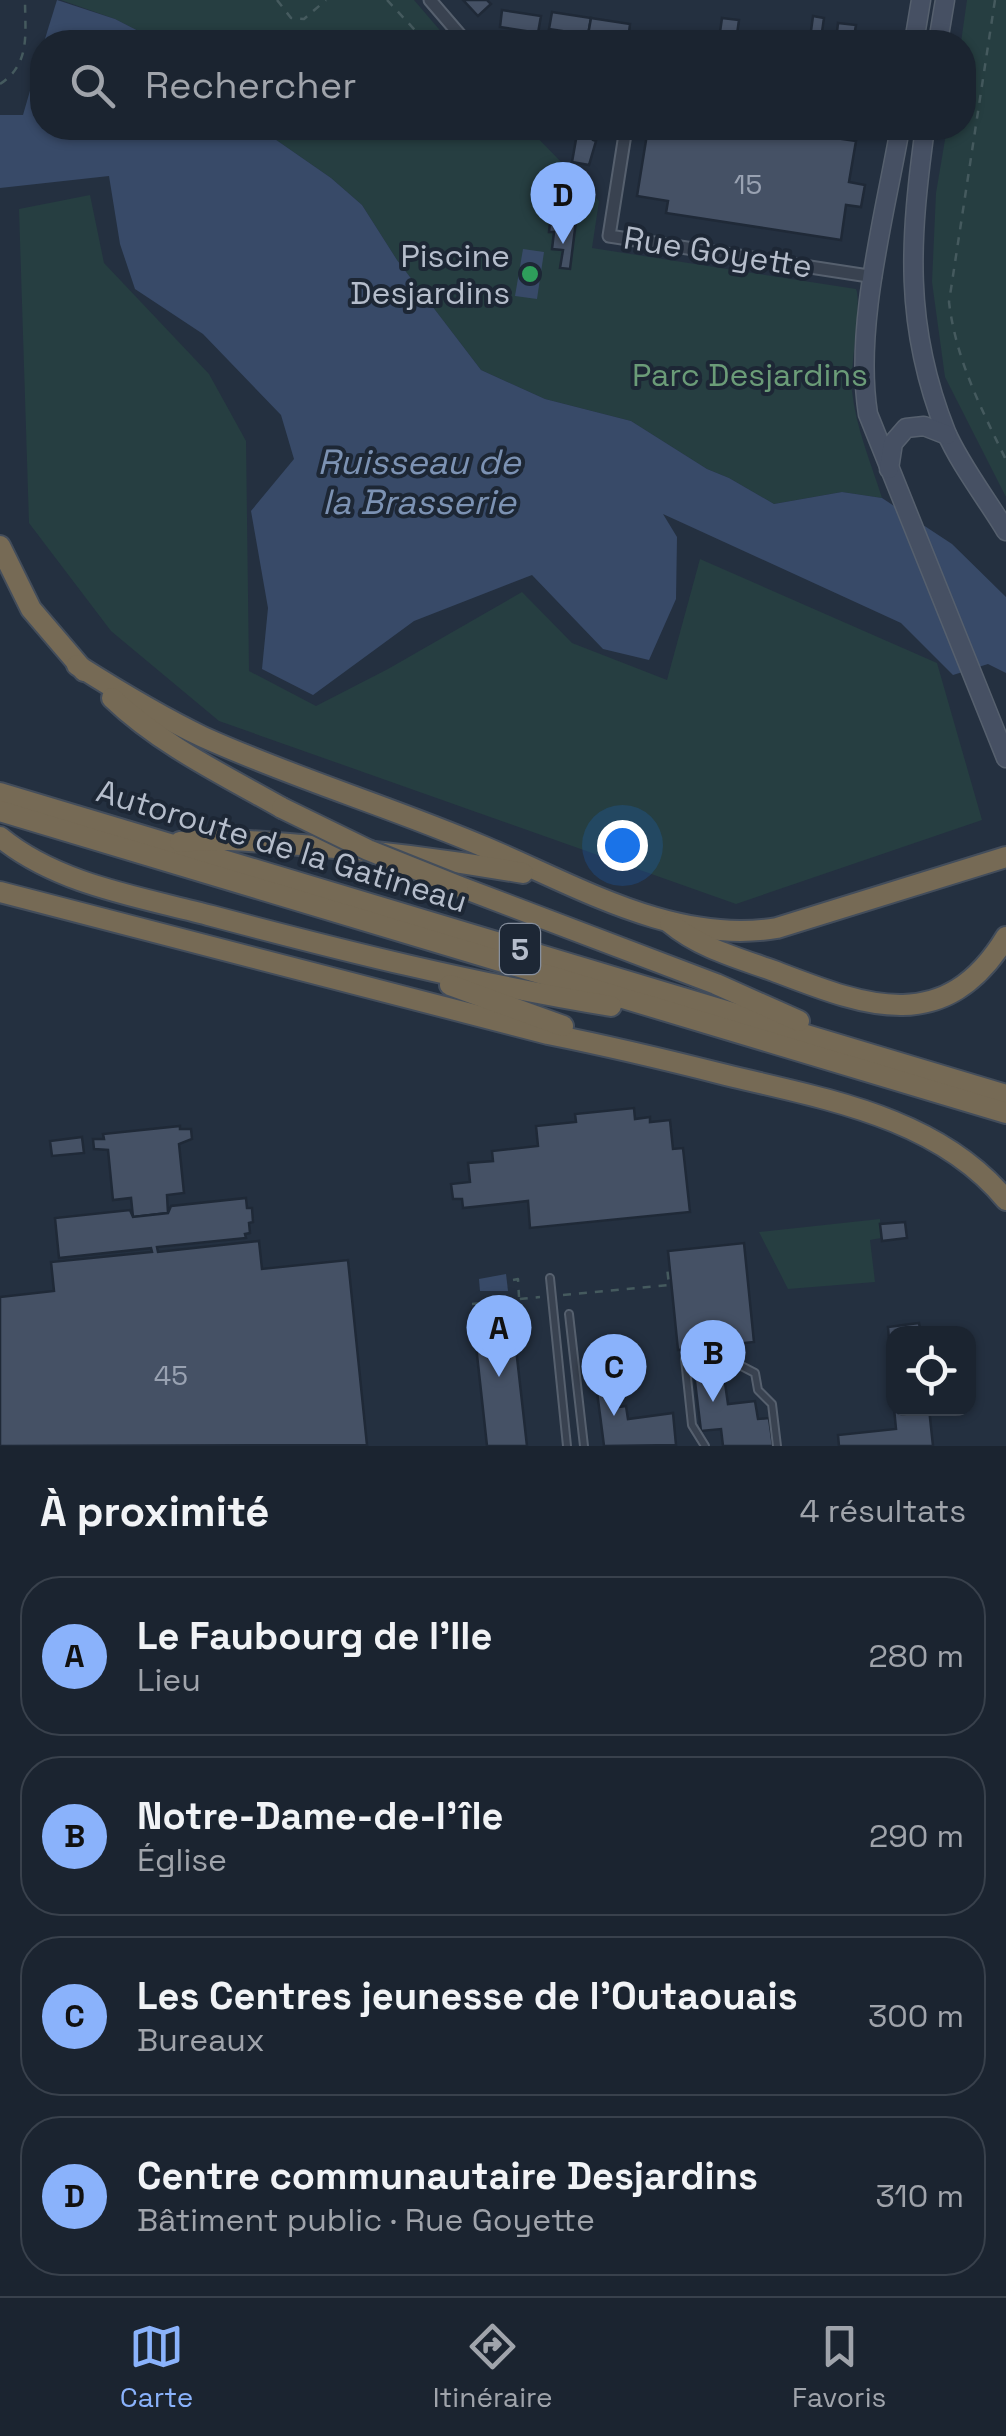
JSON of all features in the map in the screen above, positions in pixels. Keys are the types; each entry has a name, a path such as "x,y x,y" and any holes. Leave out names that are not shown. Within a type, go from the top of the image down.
{"highway":[{"path":"0,546 32,609 77,665 133,718 282,808 368,850 716,984 873,1055"},
{"path":"77,665 140,705 204,738 670,923 743,931 777,928 1006,857"},
{"name":"Autoroute de la Gatineau","path":"0,793 1006,1094"},
{"name":"Autoroute de la Gatineau","path":"0,811 1006,1113"},
{"path":"0,837 33,859 111,890 392,964 537,994 694,1020"},
{"path":"168,843 221,837 361,849 550,878"},
{"path":"0,892 548,1034 808,1094 904,1126 960,1156 1006,1200"},
{"path":"670,923 690,939 828,992 857,1002 889,1006 919,1003 956,988 984,967 1006,937"},
{"path":"392,964 628,1050"}],"main road":[{"path":"916,30 920,0"},
{"path":"940,30 945,0"},
{"path":"898,140 875,276 863,381 868,414 1006,758"},
{"path":"924,140 912,234 912,292 921,347 948,434 1006,531"},
{"path":"888,471 899,433 914,426 948,434"}],"street":[{"path":"430,0 456,30"},
{"name":"Rue Goyette","path":"624,140 609,236 875,276"}],"lane":[{"path":"550,1278 567,1446"},
{"path":"569,1314 584,1446"},
{"path":"704,1446 692,1425 685,1359 718,1355 756,1373 758,1390 772,1404 776,1446"}],"path":[{"path":"0,84 16,72 23,58 25,0"},
{"path":"277,0 291,18 304,19 326,0"},
{"path":"387,0 415,30"},
{"path":"976,125 995,0"},
{"path":"974,140 949,302 964,370 1006,460"},
{"path":"472,1304 669,1285 667,1267"},
{"path":"513,1280 518,1280 519,1299"}],"green space":[{"path":"61,0 414,0 440,30 137,30"},
{"path":"967,0 1006,0 1006,497 945,377 932,282 936,193 945,140 976,140 976,30 963,30"},
{"name":"Parc Desjardins","path":"276,140 540,140 599,201 592,248 856,289 852,391 860,432 882,498 842,492 774,504 707,469 631,421 545,399 481,370 397,260 362,205"},
{"path":"90,195 104,263 209,374 246,441 249,671 316,706 522,592 572,643 667,680 700,559 937,663 982,820 736,904 219,721 111,631 29,523 19,209"},
{"path":"880,1219 881,1238 870,1240 875,1282 788,1289 759,1232"}],"water":[{"path":"57,0 137,30 48,30"},
{"name":"Ruisseau de la Brasserie","path":"30,91 30,140 276,140 362,205 397,260 481,370 545,399 631,421 707,469 774,504 842,492 882,498 952,544 1006,597 1006,673 988,664 953,675 901,623 663,514 677,537 676,599 649,660 603,649 532,575 414,621 313,695 262,669 268,608 251,511 294,459 281,415 203,334 135,289 120,244 109,176 0,188 0,115 23,115"},
{"name":"Piscine Desjardins","path":"523,249 544,252 537,299 515,296"},
{"path":"506,1274 508,1291 480,1291 479,1279"}],"building":[{"path":"463,0 487,0 491,4 478,16"},
{"path":"502,10 541,16 539,30 500,27"},
{"path":"552,12 591,18 589,30 549,29"},
{"path":"813,16 824,18 822,30 811,30"},
{"path":"591,18 630,24 629,30 589,30"},
{"path":"722,18 739,20 738,30 720,30"},
{"path":"838,23 856,25 855,30 837,30"},
{"path":"576,140 596,141 589,165 572,162"},
{"path":"646,140 856,141 849,182 865,185 861,207 846,205 841,240 666,213 668,201 637,196"},
{"path":"556,219 576,221 570,269 560,268 563,250 552,249 554,232 549,232 550,223 556,223"},
{"path":"634,1108 635,1119 670,1120 673,1149 683,1148 690,1212 530,1228 528,1201 463,1208 462,1199 453,1199 451,1184 470,1182 468,1163 493,1161 492,1151 538,1146 536,1126 576,1122 575,1114"},
{"path":"180,1126 191,1129 192,1139 179,1144 184,1193 167,1195 168,1213 133,1217 131,1198 113,1200 108,1150 94,1149 93,1139 104,1139 103,1134"},
{"path":"82,1137 84,1153 52,1156 50,1141"},
{"path":"246,1198 253,1222 249,1223 246,1238 157,1247 158,1252 259,1241 262,1269 348,1260 367,1445 0,1446 0,1297 54,1291 51,1262 152,1252 151,1248 59,1258 55,1218 130,1210 133,1217 168,1213 171,1206"},
{"path":"905,1222 907,1238 882,1241 880,1224"},
{"path":"744,1243 754,1342 678,1350 668,1251"},
{"path":"511,1304 527,1446 487,1446 472,1309"},
{"path":"722,1362 728,1404 755,1401 758,1419 769,1418 773,1446 723,1446 721,1429 701,1431 693,1365"},
{"path":"614,1382 618,1407 626,1406 628,1419 673,1413 676,1445 604,1446 596,1384"},
{"path":"895,1416 930,1416 933,1446 839,1446 838,1435 896,1429"}],"place":[{"name":"Centre communautaire Desjardins","path":"563,244"},
{"name":"Piscine Desjardins","path":"530,274"},
{"name":"Le Faubourg de l'Ile","path":"499,1377"},
{"name":"Notre-Dame-de-l'île","path":"713,1402"},
{"name":"Les Centres jeunesse de l'Outaouais","path":"614,1416"}]}
